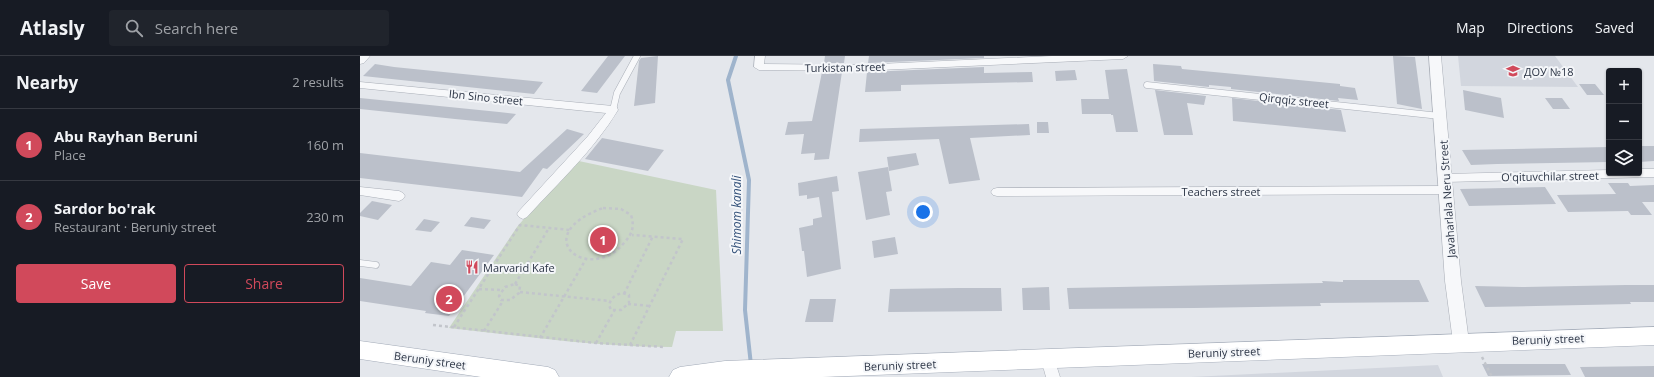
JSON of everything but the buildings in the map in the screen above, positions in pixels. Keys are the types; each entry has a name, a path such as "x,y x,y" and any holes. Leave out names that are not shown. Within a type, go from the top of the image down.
{"main road":[{"name":"Beruniy street","path":"680,377 725,371 794,369 876,371 1050,368 1468,342 1654,336"},
{"name":"Beruniy street","path":"360,350 548,377"}],"street":[{"path":"360,61 365,56"},
{"name":"Turkistan street","path":"760,56 759,68 857,68 1123,56"},
{"name":"Javaharlala Neru Street","path":"1435,56 1453,281 1468,342"},
{"name":"Ibn Sino street","path":"360,85 613,110"},
{"path":"523,214 592,139 613,110"},
{"name":"O'qituvchilar street","path":"1446,184 1654,173"},
{"name":"Teachers street","path":"997,192 1446,184"},
{"path":"360,191 399,196"}],"lane":[{"path":"613,110 617,93 636,56"},
{"name":"Qirqqiz street","path":"1147,85 1440,116"},
{"path":"360,263 376,265"}],"path":[{"path":"603,208 623,210 629,214 634,219 632,235 618,250 602,257 586,259 576,257 569,251 566,244 567,235 581,218 591,212 603,208"},
{"path":"454,327 520,226 570,230"},
{"path":"514,284 550,228"},
{"path":"630,346 683,239 632,235"},
{"path":"624,294 654,236"},
{"path":"540,338 586,259"},
{"path":"484,331 503,301 514,298 520,292 520,286 514,284 508,285 502,290 499,298 503,301"},
{"path":"478,289 502,290"},
{"path":"520,292 610,301"},
{"path":"624,294 630,298 628,304 621,310 614,311 609,308 610,301 616,295 624,294"},
{"path":"628,304 650,306"},
{"path":"596,343 614,311"},
{"path":"433,325 540,338 630,346 665,347"},
{"path":"1468,342 1492,377"}],"shaded area":[{"name":"ДОУ №18","path":"1458,56 1555,56 1578,87 1461,86"},
{"path":"1438,365 1443,377 1191,377"}],"green space":[{"path":"574,160 716,190 723,331 676,331 672,347 644,347 532,338 449,328 517,227"}],"waterway":[{"name":"Shimom kanali","path":"736,56 728,80 749,180 745,310 751,365"}],"place":[{"name":"ДОУ №18","path":"1513,71"},
{"name":"Abu Rayhan Beruni","path":"603,240"},
{"name":"Marvarid Kafe","path":"472,267"},
{"name":"Sardor bo'rak","path":"449,299"}]}
